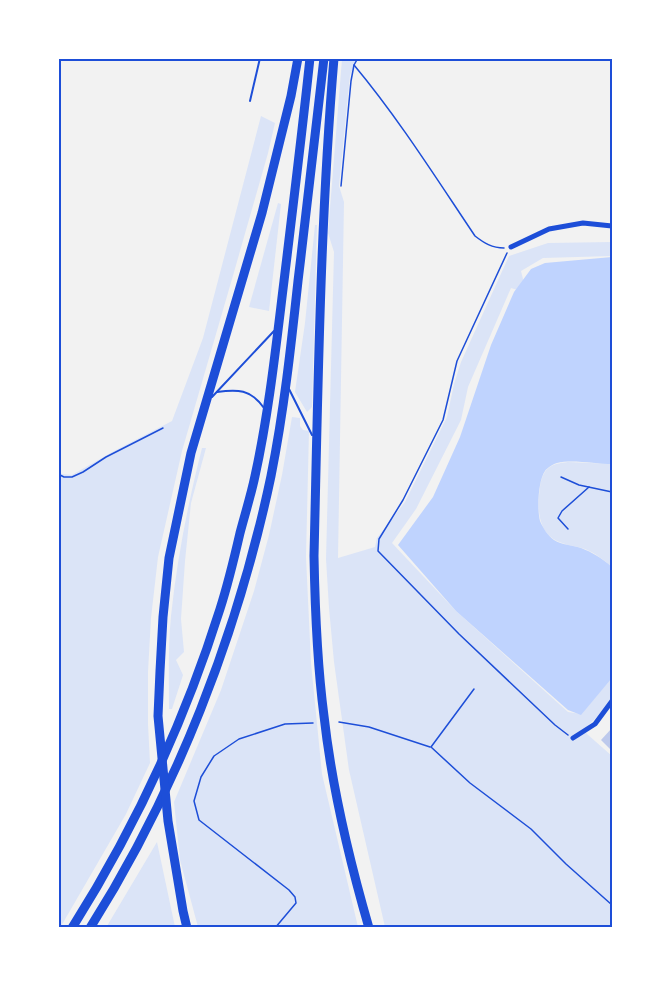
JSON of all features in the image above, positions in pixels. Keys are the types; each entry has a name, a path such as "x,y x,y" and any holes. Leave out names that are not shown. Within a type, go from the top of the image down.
{"highway":[{"path":"188,927 183,911 168,821 158,716 163,617 170,558 191,453 262,213 298,58"},
{"path":"72,927 119,848 147,791 190,692 227,584 255,478 267,417 310,58"},
{"path":"90,927 168,786 209,686 242,589 258,532 271,475 286,384 324,58"},
{"path":"334,58 322,227 316,443 315,588 318,662 332,770 344,831 369,927"}],"street":[{"path":"511,247 549,229 583,223 612,226"},
{"path":"573,738 595,724 612,701"}],"lane":[{"path":"250,101 260,58"},
{"path":"207,403 278,327"},
{"path":"286,384 316,443"},
{"path":"216,392 232,390 248,392 258,399 267,417"}],"path":[{"path":"341,186 351,81 358,58"},
{"path":"354,65 401,125 475,236 485,244 497,248 511,247"},
{"path":"511,247 457,360 443,420 403,500 379,539 378,551 555,726 573,738"},
{"path":"58,474 72,477 163,428"},
{"path":"561,477 612,492"},
{"path":"568,529 558,518 562,511 589,487"},
{"path":"431,747 474,689"},
{"path":"339,722 369,728 431,747 470,783 531,830 612,905"},
{"path":"275,927 296,903 295,897 199,820 194,801 201,777 213,756 239,740 285,724 313,723"}],"shaded area":[{"path":"342,59 357,59 350,75 339,186 344,202 338,558 375,547 377,538 405,502 447,417 461,362 509,256 548,243 612,242 612,256 543,258 521,271 525,287 518,290 511,288 468,387 461,420 416,509 392,543 456,611 568,712 581,714 612,678 612,697 584,729 612,756 612,927 385,927 349,770 334,662 326,559 334,252 328,233"},
{"path":"261,116 275,123 268,153 182,451 158,557 148,672 150,763 126,814 60,928 58,927 58,472 72,475 172,421 203,338"},
{"path":"278,203 281,204 269,311 249,307"},
{"path":"315,225 317,225 312,407 307,412 295,392"},
{"path":"292,417 300,418 300,426 303,430 309,431 306,557 311,663 322,774 358,927 198,927 180,860 174,802 221,690 254,591 269,535"},
{"path":"202,448 206,448 191,503 185,561 181,619 184,652 176,660 183,675 172,709 169,709 169,639 173,595 192,489"},
{"path":"568,462 612,464 612,567 589,551 554,539 548,534 540,520 540,487 543,475 548,468"},
{"path":"157,842 175,927 106,927 107,926"}],"water":[{"path":"612,257 612,464 570,461 555,464 545,471 539,495 540,521 554,540 581,548 612,567 612,678 581,715 568,710 456,611 398,545 433,497 460,437 491,345 514,292 531,269 545,263"}],"building":[{"path":"612,728 612,751 601,740"}]}
